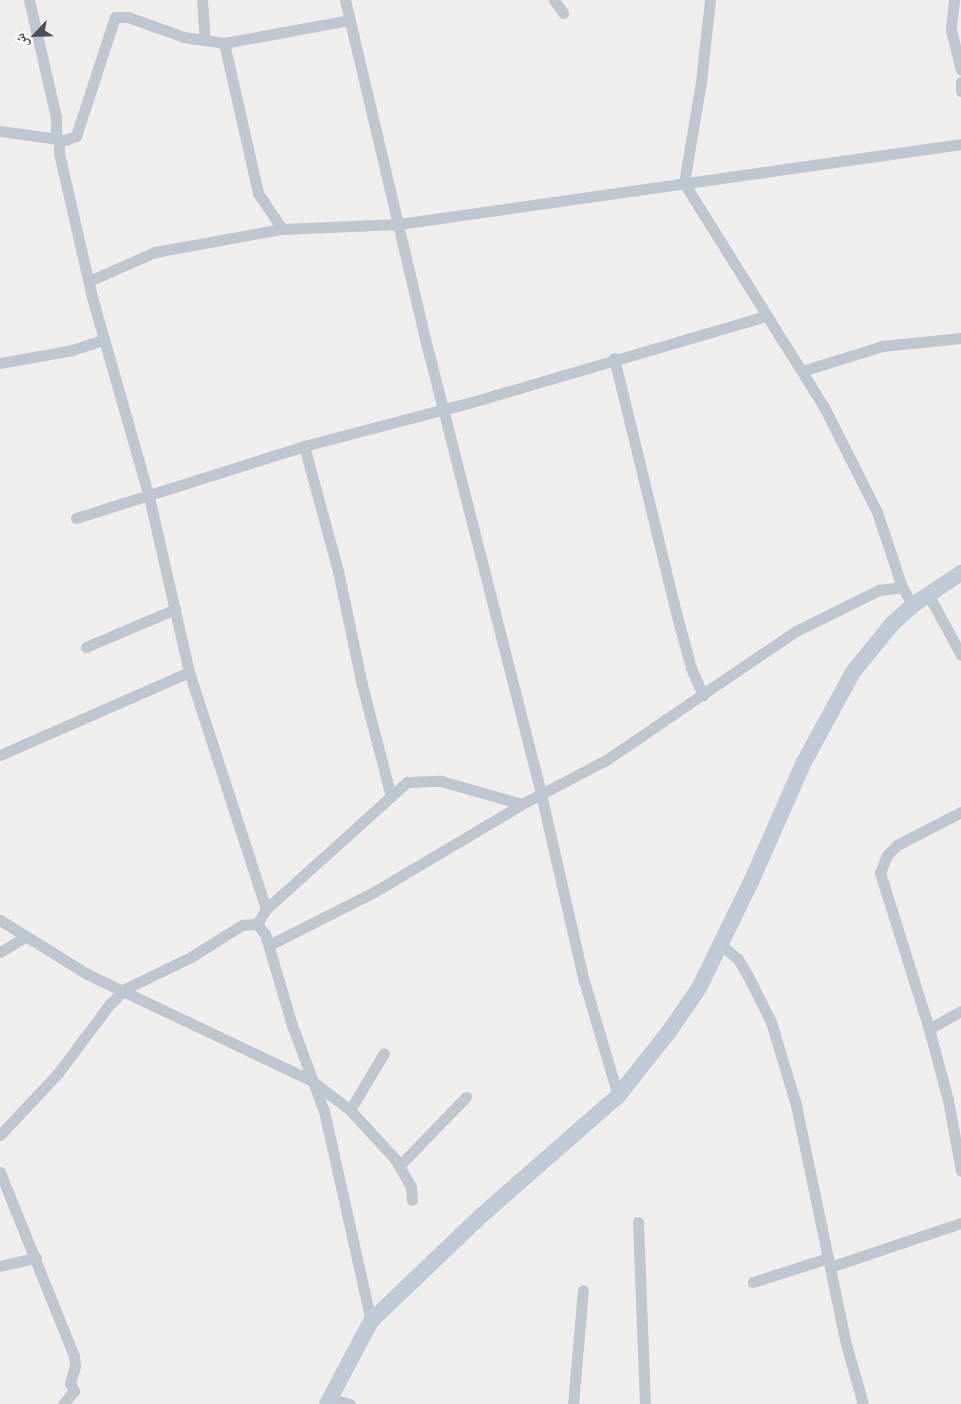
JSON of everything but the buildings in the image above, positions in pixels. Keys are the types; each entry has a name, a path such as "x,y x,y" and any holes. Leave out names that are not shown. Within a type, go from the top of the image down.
{"main road":[{"path":"329,1401 370,1321 482,1215 618,1096 699,988 751,882 804,762 833,706 871,646 913,605 961,573"}],"street":[{"path":"29,0 56,117 59,153 103,340 149,497 189,672 266,909"},
{"path":"202,0 205,39"},
{"path":"345,0 443,409 541,794 584,981 618,1096"},
{"path":"554,0 563,13"},
{"path":"710,0 700,89 684,183 802,371 877,512 902,588 913,605"},
{"path":"954,0 951,30 961,70"},
{"path":"0,131 57,139 71,139 79,130 106,34 115,17 128,17 184,37 224,43 349,20"},
{"path":"224,43 258,193 282,229"},
{"path":"961,82 961,91"},
{"path":"89,281 155,252 282,229 399,224 961,144"},
{"path":"76,518 149,497 304,446 443,409 614,358 766,316"},
{"path":"802,371 883,346 961,338"},
{"path":"0,363 72,350 103,340"},
{"path":"614,358 677,616 692,668 703,695"},
{"path":"304,446 338,571 362,685 391,796"},
{"path":"268,945 374,892 468,839 522,804 606,760 703,695 758,654 796,631 879,590 902,588"},
{"path":"928,594 961,655"},
{"path":"86,647 175,609"},
{"path":"0,755 189,672"},
{"path":"257,924 266,909 407,782 422,780 441,781 522,804"},
{"path":"961,812 897,845 887,855 880,873 929,1029 948,1100 961,1171"},
{"path":"0,920 87,974 125,989 312,1081 350,1110 400,1165 411,1187 412,1200"},
{"path":"0,1135 58,1073 109,1004 125,989 191,957 242,924 257,924"},
{"path":"257,924 268,945 312,1081 340,1176 370,1321"},
{"path":"0,952 25,937"},
{"path":"720,944 738,959 772,1022 796,1105 829,1262 863,1404"},
{"path":"929,1029 961,1011"},
{"path":"350,1110 384,1053"},
{"path":"400,1165 466,1097"},
{"path":"0,1172 74,1356 75,1366 70,1383 74,1391 63,1404"},
{"path":"638,1222 645,1404"},
{"path":"753,1282 961,1223"},
{"path":"0,1266 36,1258"},
{"path":"573,1404 584,1290"},
{"path":"329,1401 350,1404"}]}
